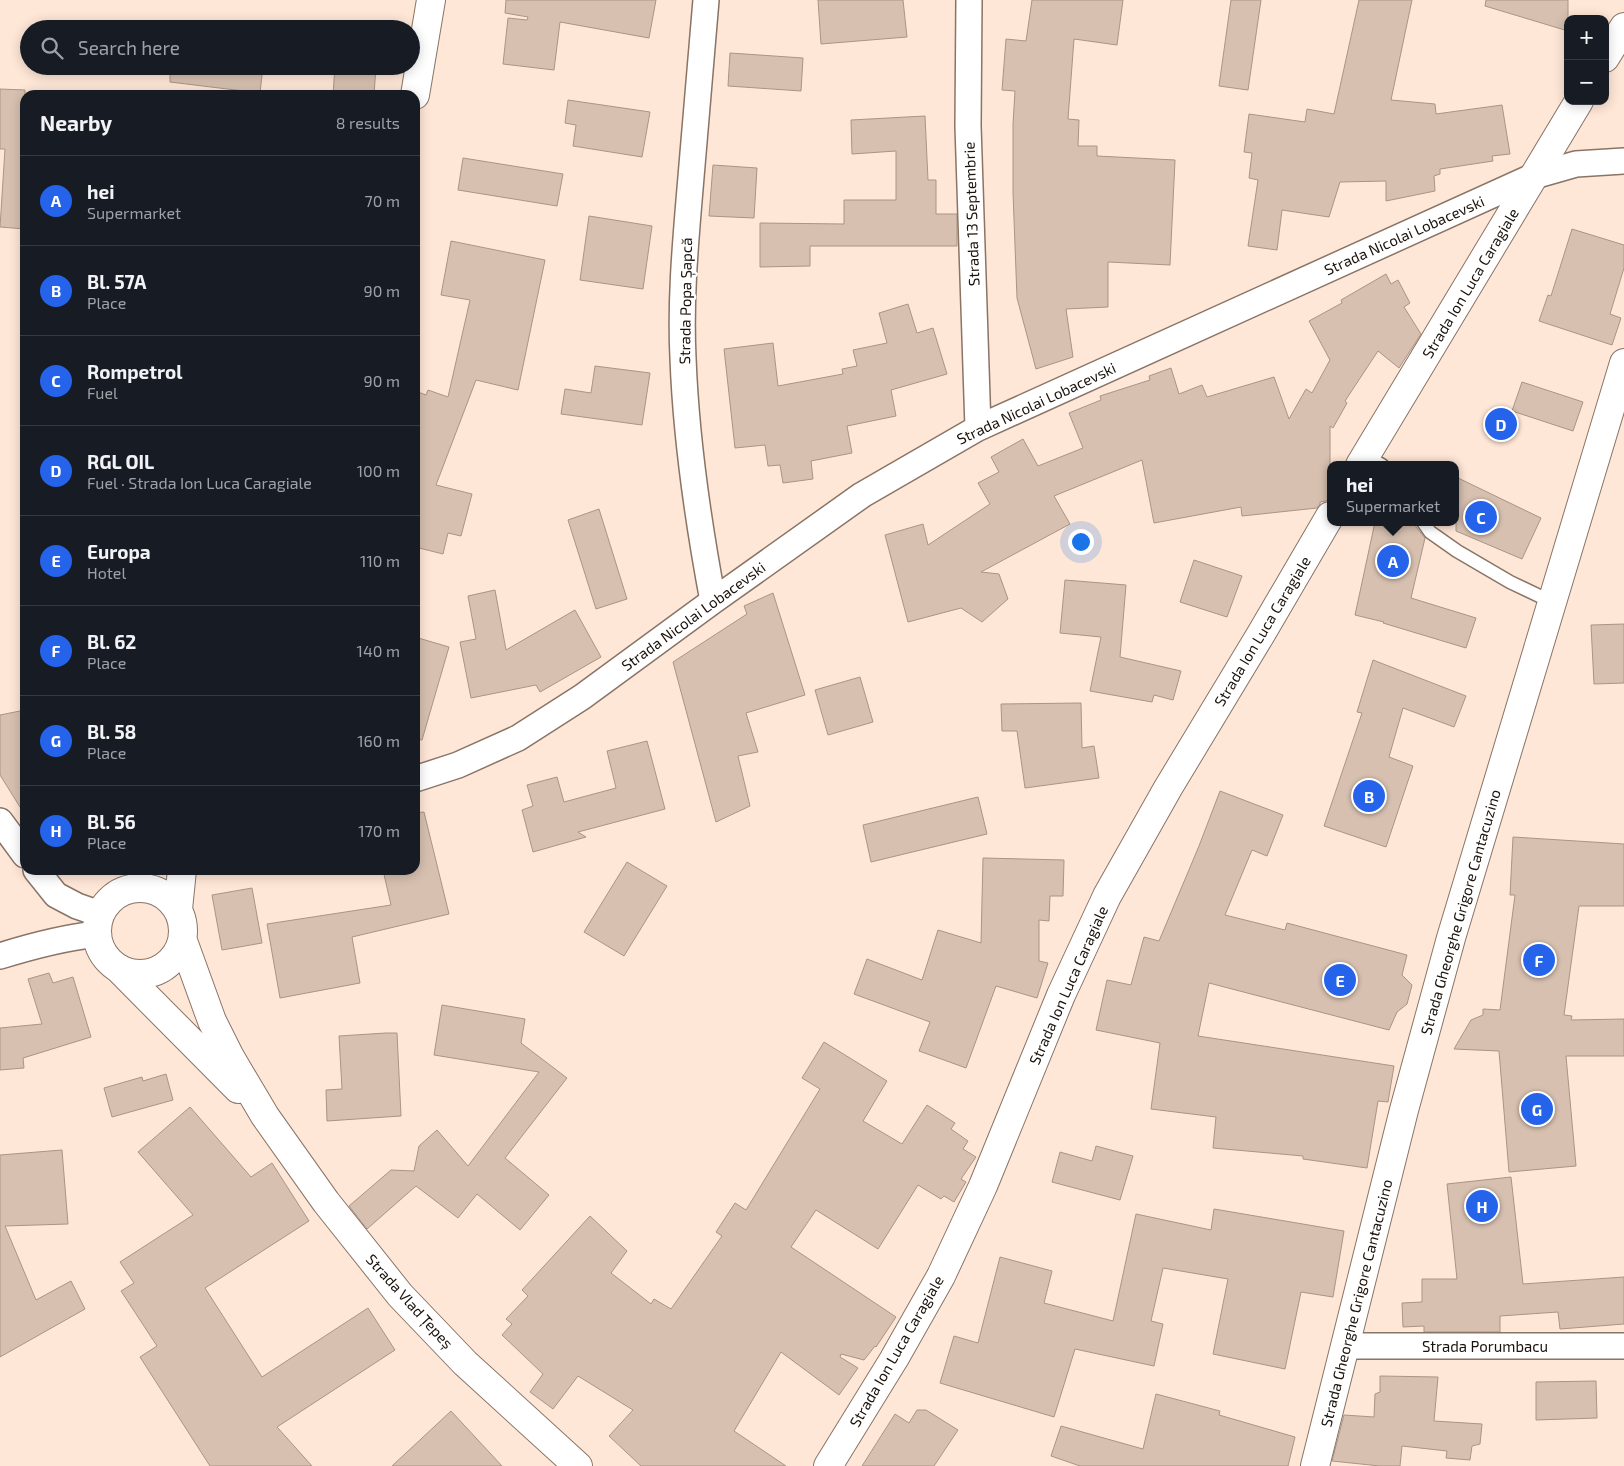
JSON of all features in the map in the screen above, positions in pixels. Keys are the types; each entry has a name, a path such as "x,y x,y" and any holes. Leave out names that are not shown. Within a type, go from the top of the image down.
{"main road":[{"path":"420,65 431,0"},
{"path":"1609,51 1624,27"},
{"path":"416,90 418,75"},
{"name":"Strada Ion Luca Caragiale","path":"1370,461 1577,105"},
{"name":"Strada Gheorghe Grigore Cantacuzino","path":"1315,1466 1404,1110 1451,938 1624,363"},
{"name":"Strada Ion Luca Caragiale","path":"828,1466 894,1359 941,1276 983,1186 1061,995 1107,896 1168,788 1327,521"},
{"path":"178,910 182,875"},
{"path":"136,880 142,887 157,890 169,898 178,910 184,925 182,941 177,953 168,964 157,971 144,974 130,973 118,968 106,958 98,943 98,924 106,903 136,880"},
{"name":"Strada Vlad Țepeș","path":"182,941 212,1021 230,1057 265,1116 326,1202 400,1295 466,1363 578,1466"},
{"name":"Strada Vlad Țepeș","path":"118,968 265,1116"}],"street":[{"name":"Strada Popa Șapcă","path":"706,0 686,226 682,358 692,462 704,552 713,601"},
{"name":"Strada 13 Septembrie","path":"969,0 968,126 978,428"},
{"name":"Strada Nicolai Lobacevski","path":"420,777 458,765 518,738 582,697 862,495 978,428 1534,176 1576,164 1624,161"},
{"path":"0,821 20,848"},
{"path":"0,956 58,940 98,924 77,906 56,895 40,875"},
{"name":"Strada Porumbacu","path":"1346,1346 1624,1346"}],"lane":[{"path":"1426,526 1430,532 1457,551 1510,582 1552,602"}],"building":[{"path":"506,0 656,0 649,38 560,22 554,70 503,64 508,18 527,20 528,17 505,13"},
{"path":"818,0 903,0 907,37 821,44"},
{"path":"1032,0 1123,0 1117,45 1074,39 1068,119 1079,120 1078,146 1097,146 1097,156 1175,160 1170,265 1108,262 1108,307 1066,309 1073,357 1036,369 1017,298 1013,193 1015,91 1002,90 1006,39 1026,41"},
{"path":"1231,0 1261,0 1248,90 1219,86"},
{"path":"1359,0 1412,0 1391,100 1435,104 1436,114 1502,105 1510,154 1492,156 1493,161 1440,169 1440,174 1434,176 1435,191 1386,201 1386,181 1340,182 1329,217 1282,210 1277,250 1248,246 1258,180 1249,178 1252,153 1244,152 1249,114 1305,122 1307,109 1334,114"},
{"path":"1486,0 1568,0 1568,15 1564,15 1564,30 1485,6"},
{"path":"730,53 803,58 801,91 728,86"},
{"path":"170,75 262,75 260,90 235,90 170,82"},
{"path":"334,75 375,75 374,90 333,90"},
{"path":"0,89 25,90 20,90 20,229 0,227 5,149 0,149"},
{"path":"568,100 650,112 642,157 573,146 576,125 565,123"},
{"path":"925,116 928,180 936,180 936,214 957,214 957,246 810,246 810,266 760,267 760,223 844,224 844,200 896,200 896,151 852,154 851,120"},
{"path":"463,158 563,174 557,206 458,190"},
{"path":"713,165 757,168 754,218 709,216"},
{"path":"589,216 652,226 643,289 580,280"},
{"path":"1572,229 1624,245 1624,268 1610,314 1621,318 1612,345 1539,321 1548,295 1551,296"},
{"path":"451,241 545,260 518,390 476,380 436,485 472,494 461,536 448,533 443,554 420,548 420,393 426,395 428,390 448,397 470,300 441,295"},
{"path":"1386,274 1391,284 1398,280 1410,303 1404,307 1421,334 1399,368 1378,351 1345,401 1347,403 1333,428 1330,426 1330,461 1327,461 1327,501 1320,502 1317,508 1242,516 1241,507 1154,523 1142,460 1054,496 1070,524 981,572 999,574 1008,599 982,622 961,608 908,622 885,535 923,524 928,545 990,504 978,483 999,472 991,457 1023,439 1038,466 1083,448 1069,413 1101,400 1100,396 1150,380 1149,376 1171,368 1179,394 1202,385 1207,397 1274,377 1289,419 1306,389 1312,393 1330,360 1309,321 1342,303 1341,300"},
{"path":"908,304 917,333 933,328 947,374 891,390 896,416 847,426 852,453 811,461 813,479 783,483 780,465 768,466 765,445 735,448 724,349 773,343 778,386 843,374 842,369 857,366 853,350 887,343 879,313"},
{"path":"595,366 650,373 642,425 561,414 565,389 591,393"},
{"path":"1522,382 1583,402 1573,431 1512,411"},
{"path":"1459,478 1541,518 1522,559 1456,531 1456,526 1459,526"},
{"path":"599,509 627,599 596,609 568,520"},
{"path":"1374,526 1416,526 1425,538 1411,598 1476,618 1466,648 1384,622 1355,615"},
{"path":"1194,560 1242,576 1227,617 1180,602"},
{"path":"1065,580 1126,585 1120,657 1181,671 1173,700 1154,695 1152,702 1090,691 1101,637 1060,633"},
{"path":"495,590 506,650 575,610 601,657 540,692 536,685 471,698 460,642 476,639 468,596"},
{"path":"773,593 805,695 746,713 758,752 738,756 750,806 716,822 673,662 747,614 744,606"},
{"path":"1624,624 1624,683 1594,684 1591,625"},
{"path":"420,638 449,647 422,740 420,740"},
{"path":"1373,660 1466,696 1454,727 1403,708 1389,757 1413,766 1386,847 1324,826 1362,713 1357,712"},
{"path":"860,677 873,722 828,735 815,690"},
{"path":"1081,703 1082,748 1094,746 1099,778 1025,788 1017,731 1002,731 1001,704"},
{"path":"20,711 20,807 0,775 0,715"},
{"path":"647,741 665,809 578,832 586,837 533,852 522,810 533,806 527,785 557,777 564,802 616,788 607,751"},
{"path":"1220,791 1283,815 1267,856 1252,850 1225,915 1285,930 1287,923 1407,955 1402,975 1412,985 1407,1004 1397,1012 1389,1030 1209,983 1198,1036 1394,1066 1388,1102 1378,1101 1367,1168 1303,1159 1303,1156 1213,1148 1216,1117 1151,1109 1160,1043 1096,1030 1107,980 1131,985 1144,937 1159,941"},
{"path":"978,797 987,834 871,862 863,825"},
{"path":"420,812 424,812 449,914 352,937 360,983 280,998 267,924 391,905 384,875 420,875"},
{"path":"1513,837 1624,844 1624,906 1579,906 1564,1015 1572,1016 1571,1020 1624,1019 1624,1056 1566,1056 1576,1166 1509,1172 1499,1051 1454,1049 1471,1020 1483,1015 1483,1009 1500,1010 1515,895 1510,895"},
{"path":"983,858 1064,860 1063,896 1050,896 1049,921 1039,920 1039,961 1048,963 1037,998 996,986 966,1068 919,1051 930,1022 854,994 867,959 922,980 938,930 981,943"},
{"path":"627,862 667,886 624,956 584,932"},
{"path":"252,888 262,943 222,950 212,895"},
{"path":"49,973 53,983 73,977 91,1037 23,1058 24,1068 0,1070 0,1028 42,1024 28,979"},
{"path":"442,1005 525,1019 521,1043 567,1078 505,1158 549,1195 520,1230 477,1194 458,1218 416,1186 367,1229 349,1206 391,1170 414,1171 419,1146 437,1130 468,1166 539,1072 434,1055"},
{"path":"397,1033 401,1116 327,1121 326,1090 342,1089 339,1036"},
{"path":"824,1042 887,1081 863,1121 902,1144 927,1105 955,1123 951,1129 968,1141 963,1149 976,1157 961,1179 966,1182 954,1202 944,1196 941,1199 918,1185 878,1249 816,1210 791,1247 896,1317 876,1347 864,1360 841,1354 840,1357 858,1368 839,1395 781,1352 734,1431 786,1466 641,1466 609,1436 633,1410 578,1376 553,1409 530,1392 543,1374 502,1335 512,1324 506,1319 528,1296 522,1290 590,1216 627,1251 611,1273 651,1304 654,1299 671,1309 722,1236 716,1232 735,1203 746,1210 820,1089 802,1078"},
{"path":"166,1074 173,1100 112,1117 104,1088 142,1077 143,1081"},
{"path":"190,1107 251,1177 272,1163 309,1221 205,1288 262,1377 368,1308 395,1350 277,1427 312,1466 210,1466 140,1357 157,1346 121,1291 134,1283 120,1262 193,1215 138,1152"},
{"path":"1096,1146 1133,1156 1120,1200 1052,1182 1060,1152 1092,1161"},
{"path":"62,1150 68,1224 5,1226 36,1300 71,1281 85,1309 0,1357 0,1155"},
{"path":"1511,1177 1523,1284 1624,1277 1624,1324 1560,1329 1558,1312 1500,1316 1500,1332 1424,1332 1424,1326 1403,1327 1402,1303 1422,1302 1422,1279 1457,1279 1447,1184"},
{"path":"1214,1209 1344,1231 1333,1297 1301,1292 1285,1369 1213,1354 1228,1279 1163,1268 1151,1321 1163,1324 1154,1366 1075,1349 1054,1417 940,1383 954,1336 978,1343 1000,1257 1052,1271 1044,1303 1113,1321 1136,1214 1211,1230"},
{"path":"1380,1376 1438,1377 1434,1421 1482,1424 1480,1444 1472,1446 1470,1460 1446,1458 1447,1451 1402,1446 1400,1466 1332,1461 1344,1415 1374,1417 1375,1394 1380,1392"},
{"path":"1596,1381 1597,1418 1536,1420 1536,1382"},
{"path":"1156,1394 1220,1411 1219,1415 1295,1437 1288,1466 1080,1466 1051,1456 1061,1426 1143,1449"},
{"path":"917,1410 926,1410 958,1430 934,1466 862,1466 895,1414 909,1423"},
{"path":"451,1411 502,1466 392,1466"}],"place":[{"name":"RGL OIL","path":"1501,424"},
{"name":"Rompetrol","path":"1481,517"},
{"name":"hei","path":"1393,561"},
{"name":"Bl. 57A","path":"1369,796"},
{"name":"Bl. 62","path":"1539,960"},
{"name":"Europa","path":"1340,980"},
{"name":"Bl. 58","path":"1537,1109"},
{"name":"Bl. 56","path":"1482,1206"}]}
